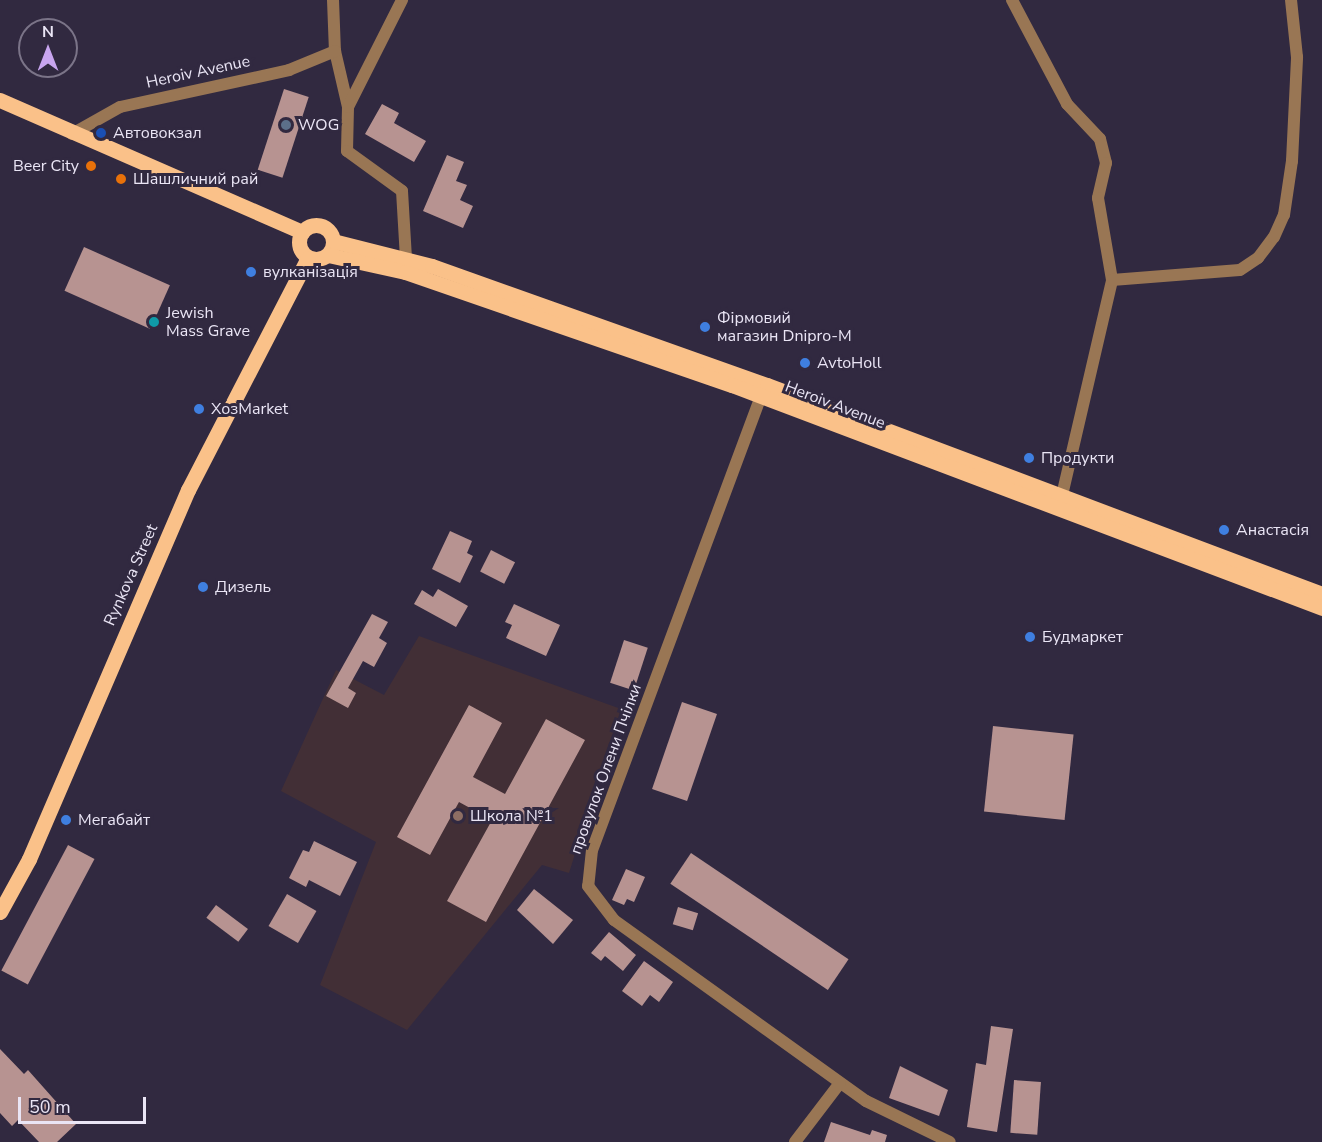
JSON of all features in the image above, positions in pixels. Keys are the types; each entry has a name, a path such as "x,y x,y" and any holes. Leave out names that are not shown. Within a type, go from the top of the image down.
{"main road":[{"path":"0,100 72,134 302,232 320,226 330,248 308,258 298,244 302,232"},
{"name":"Heroiv Avenue","path":"330,248 406,259 1060,502 1322,608"},
{"name":"Heroiv Avenue","path":"330,248 761,396 1322,594"},
{"name":"Rynkova Street","path":"0,912 29,859 188,490 308,258"}],"street":[{"path":"333,0 335,51 348,107 347,151 402,191 406,259"},
{"path":"348,107 402,0"},
{"path":"1012,0 1067,104 1100,139 1106,163 1098,198 1112,280 1060,502"},
{"path":"1112,280 1240,270 1258,258 1274,237 1284,215 1292,161 1297,57 1291,0"},
{"name":"Heroiv Avenue","path":"72,134 120,107 289,70 335,51"},
{"name":"провулок Олени Пчілки","path":"761,396 598,833 587,870 588,886 614,920 840,1083 902,1123 950,1142"},
{"path":"795,1142 840,1083"}],"shaded area":[{"name":"Школа №1","path":"419,636 621,709 569,873 542,865 407,1030 320,985 376,842 281,791 336,670 384,695"}],"building":[{"path":"284,89 309,97 282,178 258,170"},
{"path":"382,104 399,113 394,123 426,141 414,162 365,134"},
{"path":"447,155 464,162 456,181 467,185 460,200 473,206 463,228 423,211"},
{"path":"84,247 170,285 150,329 64,291"},
{"path":"450,531 472,541 467,553 473,556 460,583 432,569"},
{"path":"491,550 515,562 504,584 480,571"},
{"path":"438,589 468,606 456,627 414,604 422,590 433,597"},
{"path":"514,604 560,625 546,656 506,638 512,625 505,622"},
{"path":"372,614 388,622 379,638 387,643 374,667 363,661 348,688 356,693 348,708 326,696"},
{"path":"624,640 648,648 634,691 610,683"},
{"path":"682,702 717,714 687,801 652,789"},
{"path":"469,705 502,723 473,777 505,794 546,719 585,740 486,922 447,901 492,820 459,802 430,855 397,837"},
{"path":"993,726 1074,734 1065,820 984,812"},
{"path":"314,841 357,862 340,896 309,880 306,887 289,878 303,850 309,852"},
{"path":"68,845 94,859 28,984 1,970"},
{"path":"691,853 849,959 828,990 670,884"},
{"path":"626,869 645,877 634,902 627,899 624,905 612,900"},
{"path":"534,889 573,920 553,944 517,910"},
{"path":"287,894 316,911 298,943 268,926"},
{"path":"216,905 248,929 238,942 206,918"},
{"path":"678,907 698,913 693,930 673,924"},
{"path":"609,932 636,955 623,971 605,956 601,961 591,953"},
{"path":"644,961 673,982 659,1002 650,995 642,1006 622,991"},
{"path":"991,1026 1013,1029 997,1132 967,1127 976,1063 986,1065"},
{"path":"0,1049 24,1074 28,1070 76,1124 57,1142 39,1142 18,1120 12,1126 0,1113"},
{"path":"900,1066 948,1090 939,1116 889,1098"},
{"path":"1014,1080 1041,1082 1037,1135 1010,1133"},
{"path":"831,1122 870,1135 872,1130 887,1135 885,1142 824,1142"}],"place":[{"name":"WOG","path":"286,125"},
{"name":"Автовокзал","path":"101,133"},
{"name":"Beer City","path":"91,166"},
{"name":"Шашличний рай","path":"121,179"},
{"name":"вулканізація","path":"251,272"},
{"name":"Jewish Mass Grave","path":"154,322"},
{"name":"Фірмовий магазин Dnipro-M","path":"705,327"},
{"name":"AvtoHoll","path":"805,363"},
{"name":"ХозMarket","path":"199,409"},
{"name":"Продукти","path":"1029,458"},
{"name":"Анастасія","path":"1224,530"},
{"name":"Дизель","path":"203,587"},
{"name":"Будмаркет","path":"1030,637"},
{"name":"Школа №1","path":"458,816"},
{"name":"Мегабайт","path":"66,820"}]}
